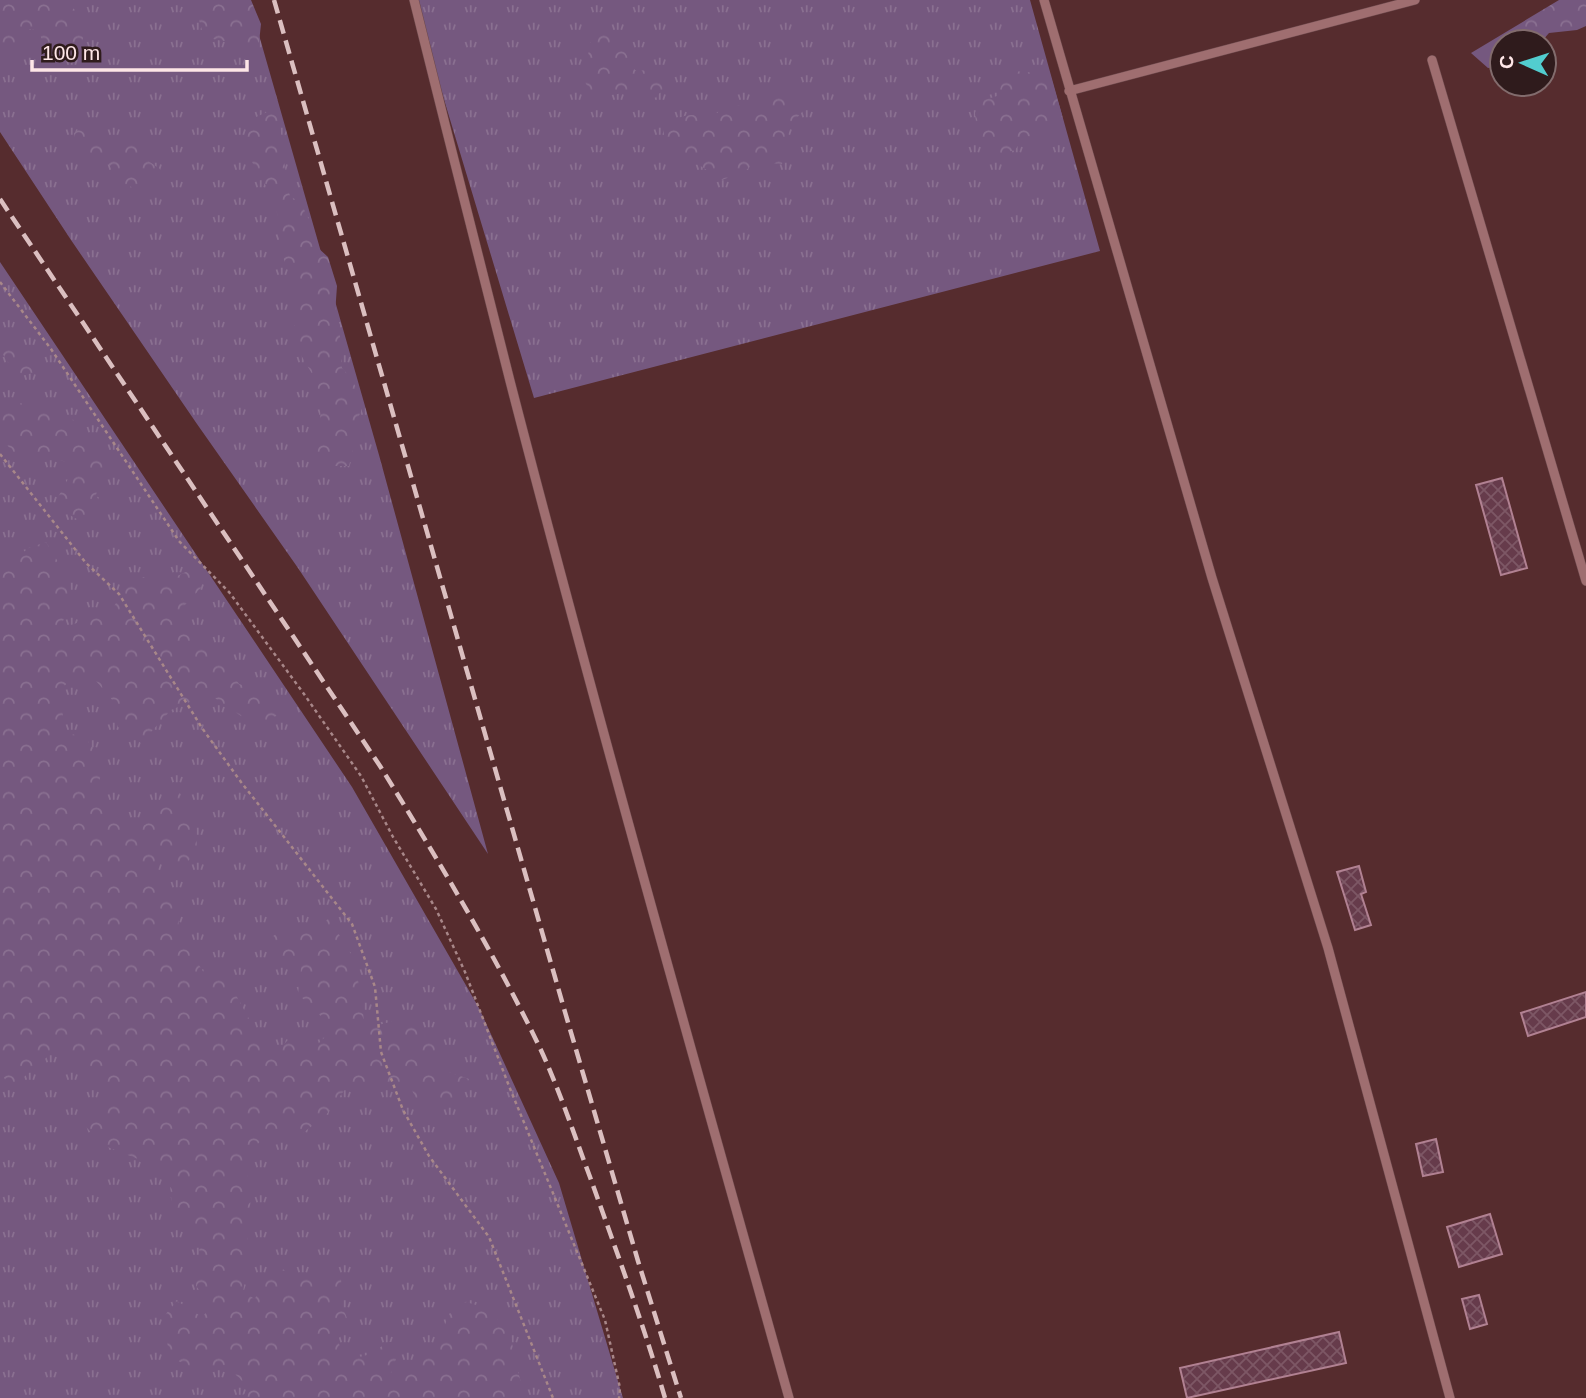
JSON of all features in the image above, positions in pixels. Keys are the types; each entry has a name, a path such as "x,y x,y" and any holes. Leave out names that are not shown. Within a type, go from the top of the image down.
{"lane":[{"path":"414,0 509,380 662,946 789,1398"},
{"path":"1044,0 1212,578 1328,948 1450,1398"},
{"path":"1069,91 1415,0"},
{"path":"1432,60 1586,581"}],"path":[{"path":"0,282 51,349 179,541 229,592 304,694 361,776 436,909 465,972 605,1320 620,1388 619,1398"},
{"path":"0,454 86,563 119,594 202,728 352,924 375,987 381,1052 403,1110 429,1156 489,1237 553,1398"}],"green space":[{"path":"0,0 249,0 379,455 488,854 298,568 71,240 0,132"},
{"path":"0,0 60,0 80,13 84,35 77,56 64,63 46,52 39,31 30,29 13,49 0,53"},
{"path":"199,0 251,0 261,24 258,52 248,56 230,42 213,39 202,30 196,10"},
{"path":"414,0 1030,0 1100,251 534,398"},
{"path":"1559,0 1586,0 1586,26 1577,30 1558,32 1558,28 1513,28"},
{"path":"606,34 622,47 635,70 653,71 671,81 655,98 630,89 618,94 594,97 580,74 588,65 592,38"},
{"path":"1488,43 1488,68 1471,53"},
{"path":"1014,71 1050,74 1062,115 1042,137 1025,136 1015,150 1000,154 977,135 975,113 981,101 997,96 1003,81"},
{"path":"793,91 802,112 788,128 789,146 782,164 757,162 743,172 722,180 699,165 680,161 665,142 663,127 682,117 697,115 712,119 725,104 751,107 768,94"},
{"path":"267,112 279,115 290,197 300,201 312,226 316,246 328,257 337,286 335,314 340,325 342,368 361,395 361,412 350,432 353,450 349,466 332,466 318,454 315,435 320,422 321,399 293,330 299,314 300,299 280,250 279,220 273,198 252,162 245,135 254,118"},
{"path":"86,125 110,142 127,137 142,139 147,160 160,169 158,182 142,191 121,183 108,163 94,166 78,160 74,133"},
{"path":"0,262 352,787 479,1008 559,1183 623,1398 0,1398"},
{"path":"0,323 12,346 36,352 40,371 18,377 0,350"},
{"path":"12,401 67,415 85,429 105,462 96,495 105,512 90,526 62,511 58,497 68,479 71,463 54,459 21,460 7,445 0,448 0,415"},
{"path":"46,542 63,570 72,595 60,630 108,615 132,579 143,577 167,581 194,568 201,588 184,606 193,633 213,643 239,684 273,694 280,714 266,721 241,716 209,694 171,710 141,743 118,727 114,702 96,681 77,674 61,689 64,731 86,739 104,762 97,790 117,819 145,825 174,782 196,823 197,852 181,868 157,856 157,878 177,893 179,933 204,973 226,977 253,1026 275,1053 290,1038 315,1047 331,1031 319,1014 298,994 301,968 284,967 268,940 289,924 311,934 329,918 354,959 363,1007 364,1029 397,1020 440,1034 440,1069 469,1079 459,1098 419,1105 409,1084 374,1082 366,1086 346,1088 326,1115 299,1136 268,1134 244,1157 251,1197 247,1234 250,1250 243,1292 255,1299 261,1282 276,1266 303,1279 320,1271 341,1277 342,1305 348,1321 338,1340 344,1361 367,1355 389,1342 405,1342 389,1373 420,1363 435,1349 451,1310 466,1302 490,1309 511,1337 524,1394 529,1398 238,1398 251,1390 226,1365 194,1368 169,1357 164,1316 177,1301 202,1317 212,1306 196,1286 200,1243 198,1227 174,1229 169,1174 105,1146 85,1126 101,1109 105,1091 93,1070 53,1052 10,1089 0,1070 0,550 11,561 29,548"}],"building":[{"path":"1502,478 1527,568 1501,575 1476,485"},
{"path":"1359,866 1366,892 1361,894 1371,925 1355,930 1337,872"},
{"path":"1586,992 1586,1017 1528,1036 1521,1013"},
{"path":"1436,1139 1443,1172 1423,1176 1416,1144"},
{"path":"1490,1214 1502,1254 1459,1267 1447,1227"},
{"path":"1479,1295 1487,1324 1470,1329 1462,1299"},
{"path":"1339,1332 1346,1363 1187,1398 1180,1368"}],"railway":[{"path":"274,0 565,1012 681,1398"},
{"path":"0,199 380,766 484,940 554,1079 629,1287 665,1398"}]}
